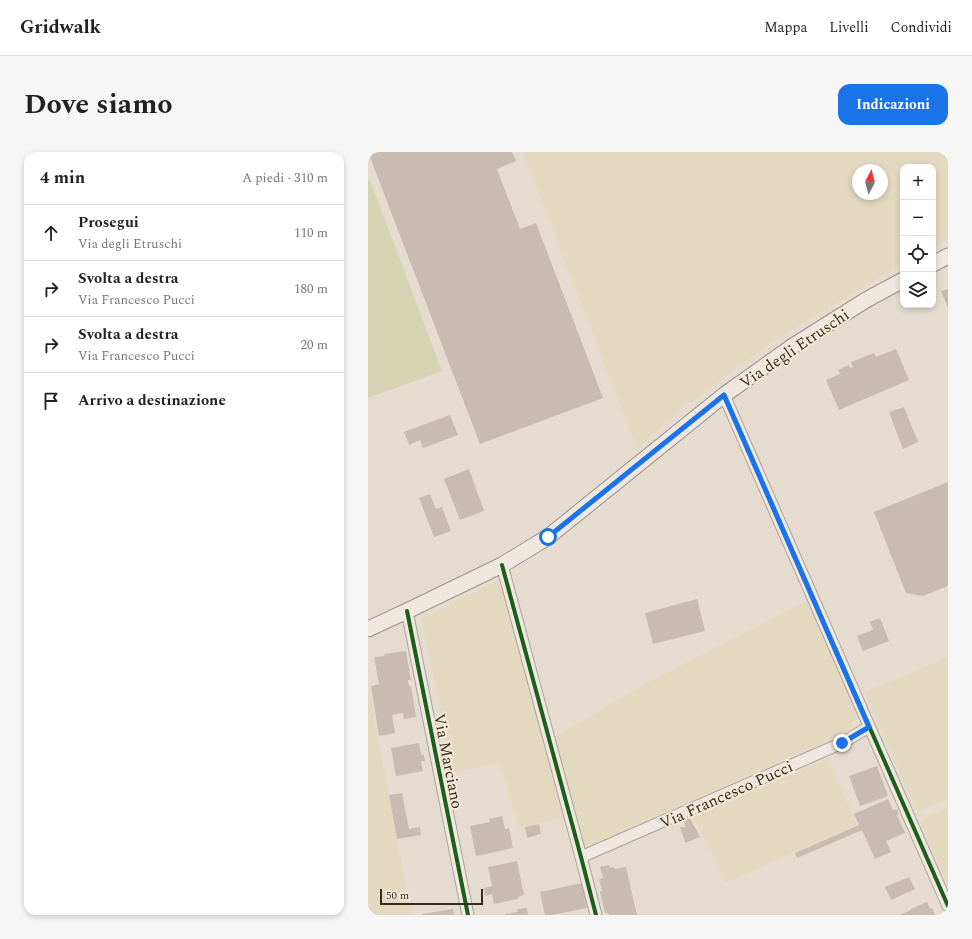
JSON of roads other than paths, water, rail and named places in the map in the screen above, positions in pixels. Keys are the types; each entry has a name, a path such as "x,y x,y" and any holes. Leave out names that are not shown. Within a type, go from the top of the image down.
{"main road":[{"path":"936,262 948,256"},
{"name":"Via degli Etruschi","path":"368,629 407,612 502,565 548,537 724,395 793,346 866,300 900,282"}],"street":[{"path":"724,395 948,906"},
{"path":"502,565 596,915"},
{"name":"Via Marciano","path":"407,612 468,915"},
{"name":"Via Francesco Pucci","path":"581,857 842,743 869,727"}]}
